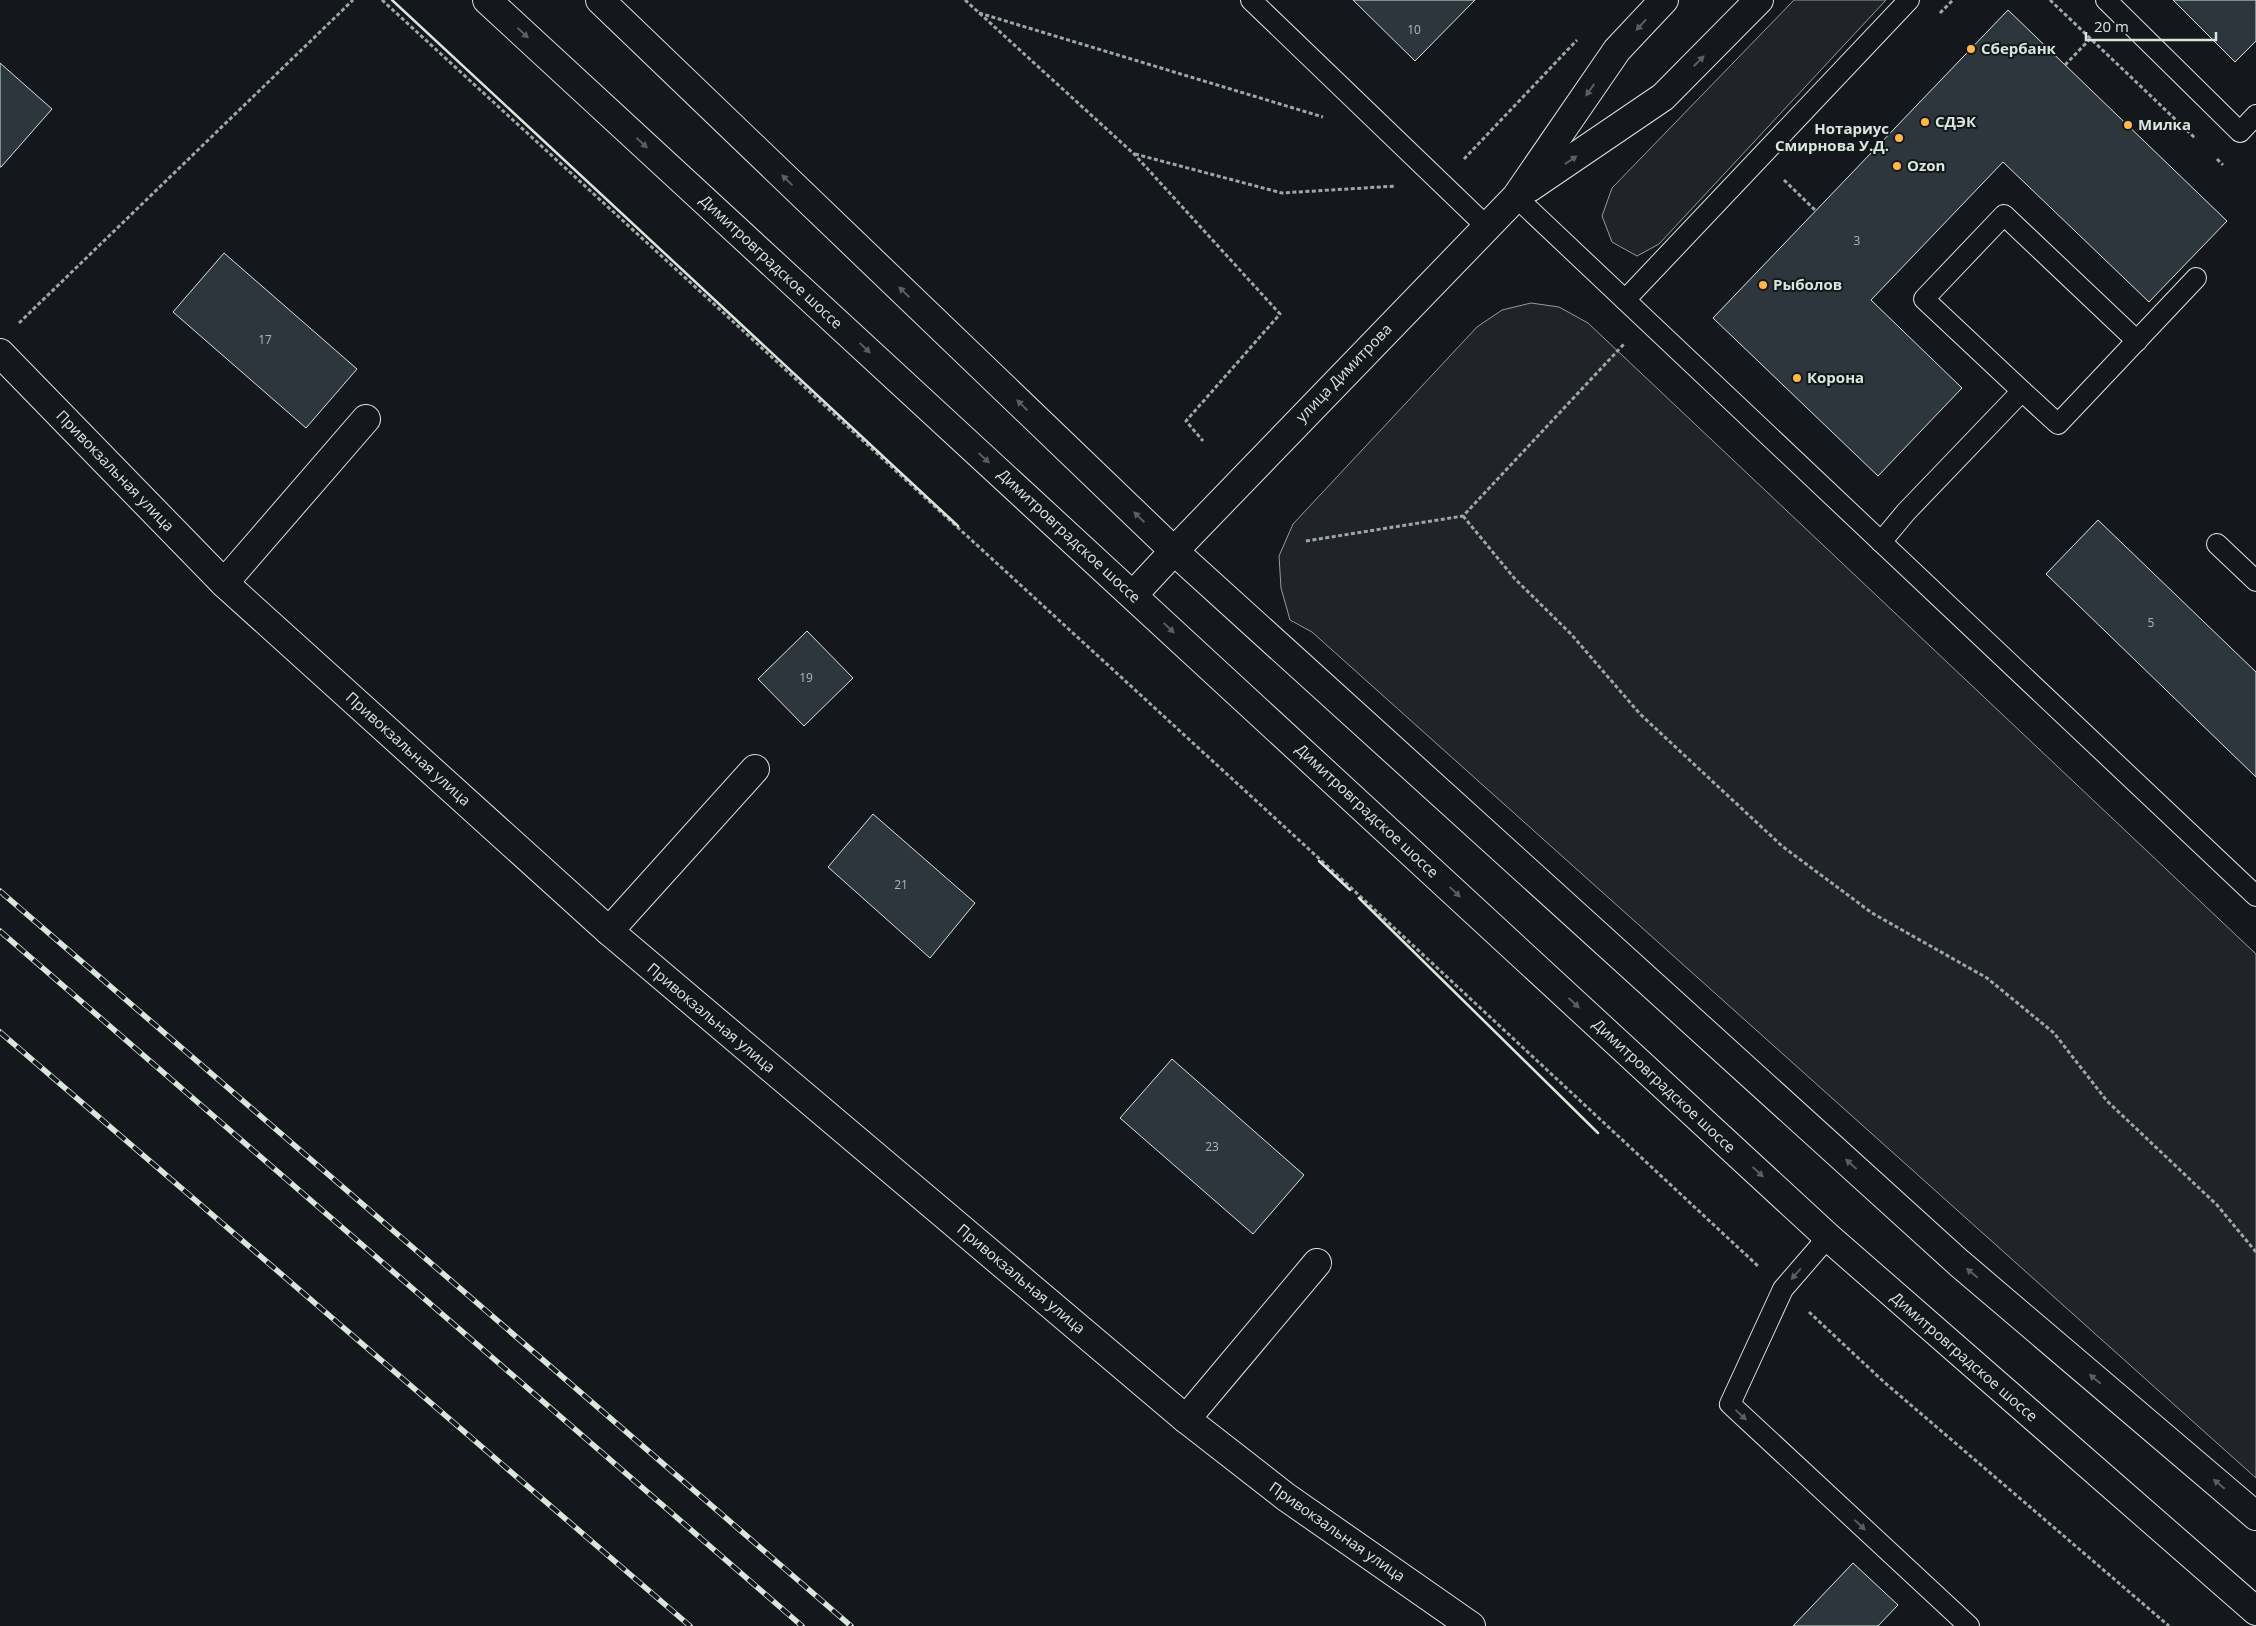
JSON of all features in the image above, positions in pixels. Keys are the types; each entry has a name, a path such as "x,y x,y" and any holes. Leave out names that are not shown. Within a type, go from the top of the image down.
{"main road":[{"name":"Димитровградское шоссе","path":"487,0 1828,1238 2256,1611"},
{"path":"600,0 1174,551 1959,1263 2256,1516"},
{"name":"улица Димитрова","path":"1133,595 1516,197 1617,50 1664,0"},
{"name":"улица Димитрова","path":"1516,197 1663,97 1759,0"},
{"name":"Привокзальная улица","path":"0,353 224,582 609,931 1186,1419 1286,1497 1471,1626"},
{"path":"224,582 366,419"},
{"path":"609,931 755,769"},
{"path":"1186,1419 1317,1263"}],"lane":[{"path":"1251,0 1486,227"},
{"path":"1625,300 1909,0"},
{"path":"2106,0 2240,132 2256,115"},
{"path":"1516,197 2256,896"},
{"path":"2137,341 2004,215 1924,299 2058,424 2137,341 2196,278"},
{"path":"1881,542 1906,512 2022,390"},
{"path":"2217,544 2256,581"},
{"path":"1828,1238 1783,1289 1730,1404 1969,1626"}],"path":[{"path":"14,328 353,0"},
{"path":"382,0 1348,885 1884,1382 2169,1626"},
{"path":"965,0 1134,154 1280,314 1186,421 1203,441"},
{"path":"1939,14 1953,0"},
{"path":"2050,0 2202,145"},
{"path":"978,12 1325,117"},
{"path":"2065,65 2090,39"},
{"path":"2216,158 2223,165"},
{"path":"1777,186 1783,179 1816,211"},
{"path":"1306,540 1463,516 1646,320"},
{"path":"1463,516 1515,579 1571,634 1640,714 1782,846 1872,913 1987,978 2054,1033 2106,1101 2216,1205 2256,1252"},
{"path":"1348,885 1361,900"}],"shaded area":[{"path":"1794,0 1886,0 1659,244 1637,256 1612,242 1602,216 1612,188"},
{"path":"1531,303 1559,307 1588,323 2256,954 2256,1478 1312,632 1290,620 1281,588 1279,556 1293,524 1477,327 1502,310"}],"building":[{"path":"1353,0 1475,0 1415,61"},
{"path":"2173,0 2256,0 2256,41 2235,62"},
{"path":"2008,10 2227,221 2149,302 2003,162 1871,300 1962,388 1878,476 1713,318"},
{"path":"0,63 52,109 1,167 0,167"},
{"path":"224,253 357,369 306,428 173,312"},
{"path":"2098,520 2256,672 2256,777 2046,574"},
{"path":"807,631 853,678 804,726 758,679"},
{"path":"873,814 975,903 930,958 828,867"},
{"path":"1172,1059 1304,1175 1253,1234 1120,1118"},
{"path":"1853,1563 1898,1605 1878,1626 1793,1626"}],"railway":[{"path":"0,891 851,1626"},
{"path":"0,931 802,1626"},
{"path":"0,1032 690,1626"}],"wall":[{"path":"392,0 958,526"},
{"path":"1319,861 1350,890"},
{"path":"1359,898 1598,1133"}],"place":[{"name":"Сбербанк","path":"1971,49"},
{"name":"СДЭК","path":"1925,122"},
{"name":"Милка","path":"2128,125"},
{"name":"Нотариус Смирнова У.Д.","path":"1899,138"},
{"name":"Ozon","path":"1897,166"},
{"name":"Рыболов","path":"1763,285"},
{"name":"Корона","path":"1797,378"}]}
